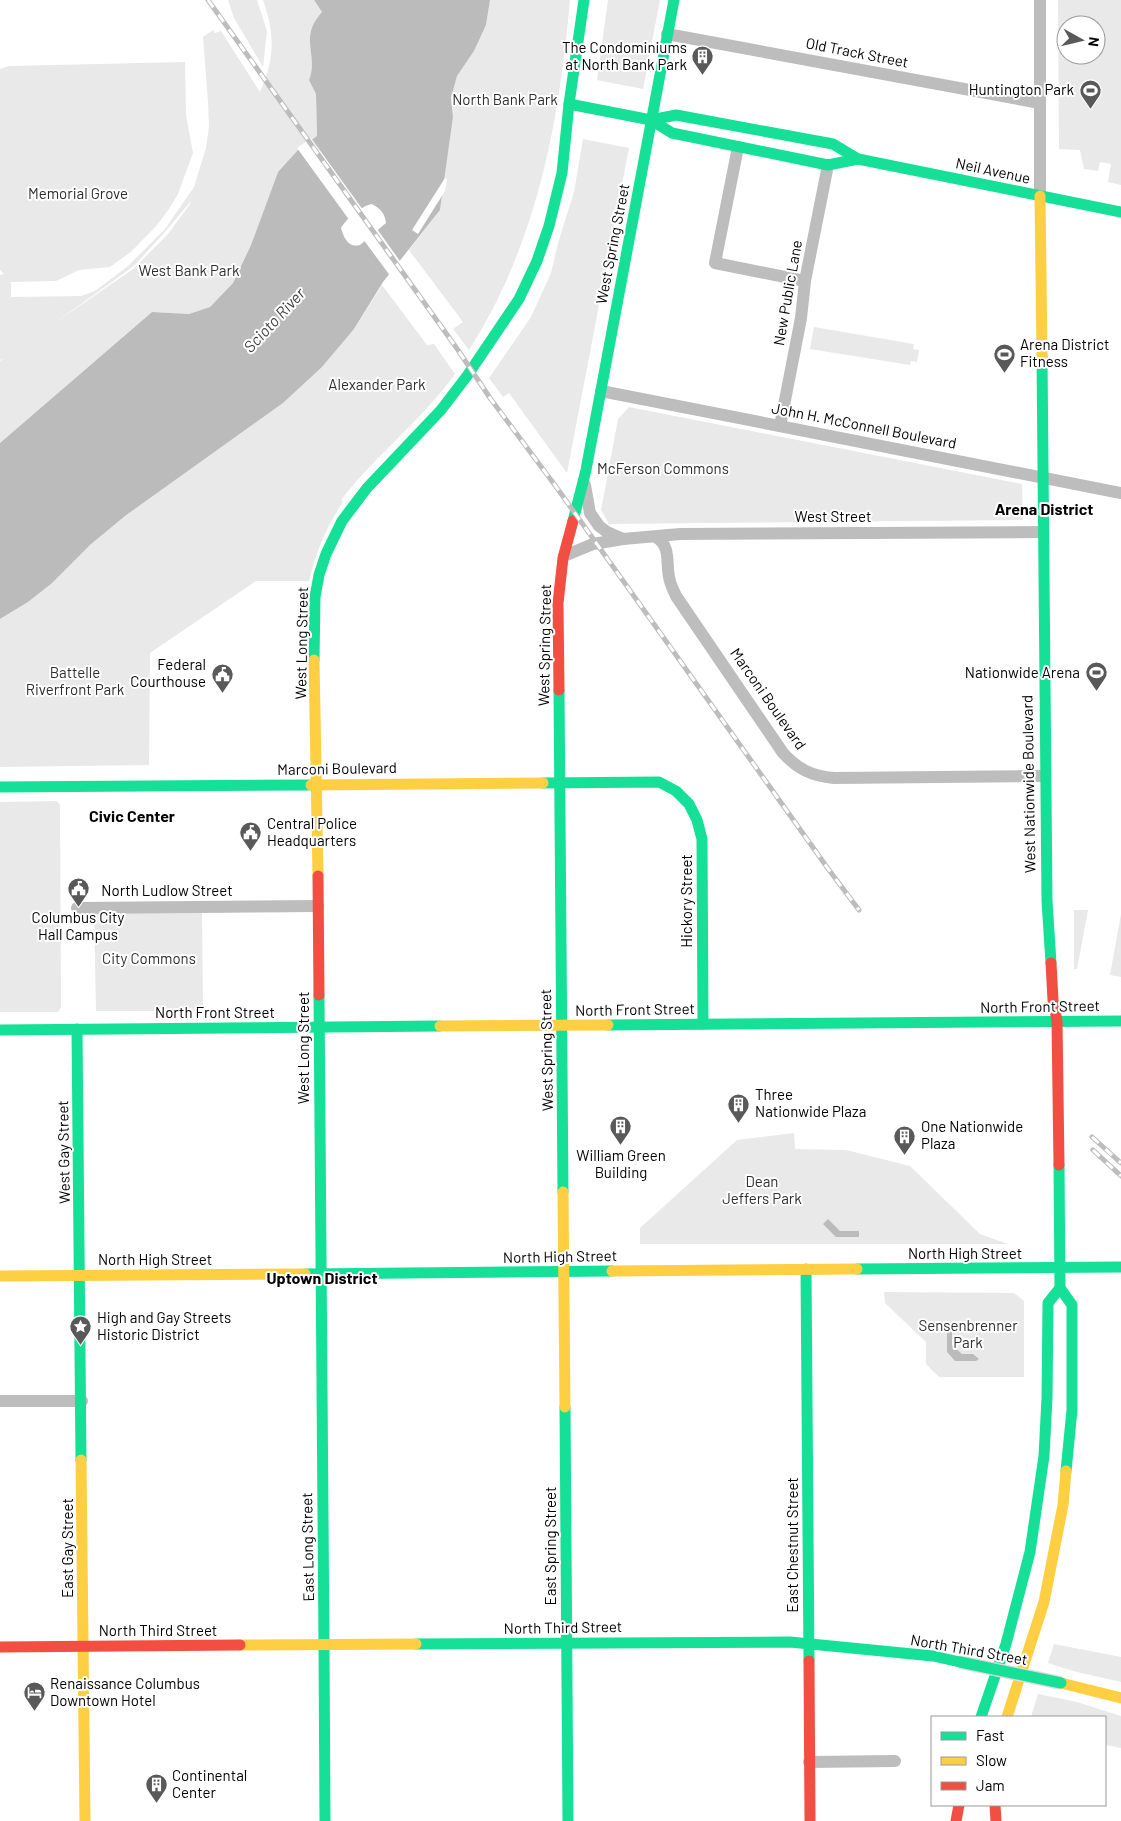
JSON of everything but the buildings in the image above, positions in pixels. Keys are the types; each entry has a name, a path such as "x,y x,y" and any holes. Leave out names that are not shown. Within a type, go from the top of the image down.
{"main road":[{"name":"West Long Street","path":"320,1274 315,596 318,575 342,521 355,503 441,410 519,298 537,261 553,211 562,173 569,104 584,0"},
{"name":"West Spring Street","path":"564,1272 558,603 564,556 584,478 674,0"},
{"name":"Neil Avenue","path":"569,104 651,120 672,133 828,165"},
{"name":"Neil Avenue","path":"651,120 676,115 833,144 858,159 1121,212"},
{"path":"828,165 830,159 834,156 858,159"},
{"name":"West Nationwide Boulevard","path":"1040,196 1045,776 1048,936 1053,1000 1057,1021 1060,1288"},
{"name":"Marconi Boulevard","path":"0,787 648,781 659,782 672,788"},
{"name":"Hickory Street","path":"672,788 679,792 693,809 700,824 702,839 703,1024"},
{"name":"North Front Street","path":"0,1030 1121,1021"},
{"name":"West Gay Street","path":"77,1029 81,1276"},
{"name":"North High Street","path":"0,1276 1121,1266"},
{"name":"East Chestnut Street","path":"806,1270 810,1821"},
{"name":"East Spring Street","path":"564,1272 568,1821"},
{"name":"East Long Street","path":"320,1274 325,1821"},
{"name":"East Gay Street","path":"81,1276 85,1821"},
{"path":"982,1716 1006,1644 1030,1552 1044,1456 1048,1303 1060,1288 1072,1305 1072,1410 1063,1505 1044,1602 1007,1716"},
{"name":"North Third Street","path":"0,1648 754,1641 809,1644 933,1656 1061,1683 1121,1698"},
{"path":"956,1821 959,1806"},
{"path":"995,1806 996,1821"}],"street":[{"name":"West Nationwide Boulevard","path":"1040,0 1040,196"},
{"name":"Old Track Street","path":"668,34 1040,103"},
{"path":"738,147 715,263 806,281"},
{"name":"New Public Lane","path":"780,426 828,165"},
{"name":"John H. McConnell Boulevard","path":"601,391 1121,493"},
{"path":"584,478 590,513 601,528 622,539"},
{"name":"West Street","path":"564,556 593,544 622,539 690,534 1043,532"},
{"name":"Marconi Boulevard","path":"656,537 662,540 666,547 669,579 676,596 783,753 799,769 820,777 834,778 1045,776"},
{"name":"North Ludlow Street","path":"77,908 318,906"},
{"path":"0,1401 82,1401"},
{"path":"810,1762 895,1761"}],"green space":[{"path":"228,0 257,0 267,31 263,67 234,18"},
{"path":"263,0 314,0 322,12 315,21 310,38 312,62 309,80 316,94 317,137 297,151 278,172 251,245 233,283 210,307 189,314 152,312 0,443 0,361 3,359 0,360 0,275 4,274 0,270 0,69 9,66 185,62 186,115 193,153 178,194 157,225 132,251 110,267 79,270 56,281 11,282 11,297 81,296 95,291 128,266 165,229 194,187 206,148 209,126 203,37 213,30 215,33 221,31 260,92 271,57 272,46","holes":["191,201 168,234 133,269 52,325 134,266"]},
{"name":"North Bank Park","path":"490,0 570,0 559,92 541,181 528,225 512,268 469,350 453,329 463,322 409,250 440,210 453,117 451,98 457,76 474,51 486,25"},
{"name":"North Bank Park","path":"608,0 660,0 643,89 597,80"},
{"name":"Huntington Park","path":"1058,0 1121,0 1121,185 1108,182 1111,164 1100,162 1098,171 1084,169 1080,150 1059,149 1058,65 1106,65 1106,15 1058,15"},
{"name":"North Bank Park","path":"583,139 629,148 567,473 509,393 503,397 489,378 531,317 551,273 574,192"},
{"name":"Battelle Riverfront Park","path":"382,285 427,345 434,344 455,374 428,407 341,500 343,502 318,550 309,581 256,581 150,653 149,765 0,767 0,619 28,602 90,545 125,516 283,403 322,367 354,329"},
{"path":"814,327 914,344 913,349 919,350 917,362 911,361 910,365 810,349"},
{"name":"McFerson Commons","path":"629,407 1022,484 1023,520 609,524 601,510 618,419"},
{"path":"57,801 60,805 61,1007 58,1012 0,1012 0,802"},
{"name":"City Commons","path":"202,907 203,1011 96,1011 94,908"},
{"path":"1074,910 1088,910 1077,969 1074,969"},
{"path":"1121,914 1121,977 1110,975"},
{"name":"Dean Jeffers Park","path":"794,1133 795,1149 846,1150 910,1166 980,1234 1008,1244 640,1244 640,1228 737,1140"},
{"name":"Sensenbrenner Park","path":"884,1292 1014,1293 1024,1301 1024,1377 939,1377 926,1364 926,1342 885,1303"},
{"path":"1054,1644 1121,1657 1121,1682 1048,1663"},
{"path":"1038,1694 1077,1702 1121,1716 1121,1748 1106,1745 1106,1716 1031,1716"}],"water":[{"name":"Scioto River","path":"314,0 490,0 486,25 474,51 457,76 451,98 453,117 440,210 383,282 354,329 322,367 283,403 125,516 90,545 52,583 28,602 0,619 0,443 152,312 189,314 210,307 233,283 251,245 278,172 297,151 317,136 316,94 309,80 312,62 310,38 315,21 322,12","holes":["372,204 384,214 386,223 360,245 350,244 345,239 341,228 359,210"]},
{"path":"828,1219 840,1231 859,1231 859,1237 836,1237 823,1224"},
{"path":"947,1332 952,1332 952,1345 962,1354 973,1354 979,1359 976,1361 955,1361 947,1352"}],"pier":[{"path":"311,138 363,210 350,221 297,148"},
{"path":"445,178 447,179 445,191 418,234 412,230"},
{"path":"377,229 402,264 391,277 363,239"}],"railway":[{"path":"208,0 458,350 490,398 557,488 859,910"},
{"path":"1092,1137 1121,1163"},
{"path":"1093,1150 1121,1176"}],"traffic: fast":[{"path":"314,660 315,597 319,575 326,554 342,521 367,488 441,410 467,376 519,299 537,261 549,226 562,173 569,104 584,0"},
{"path":"573,521 586,470 674,0"},
{"path":"569,104 651,120 672,133 828,165 858,159"},
{"path":"651,120 676,115 833,144 858,159 1121,212"},
{"path":"1042,356 1047,901 1051,963"},
{"path":"559,690 563,1192"},
{"path":"543,783 659,782 676,791 689,804 697,820 702,839 703,1024"},
{"path":"0,787 311,785"},
{"path":"319,995 324,1645"},
{"path":"608,1025 1121,1021"},
{"path":"0,1030 440,1026"},
{"path":"77,1029 81,1460"},
{"path":"1059,1165 1060,1288 1072,1305 1072,1410 1066,1471"},
{"path":"857,1269 1121,1267"},
{"path":"806,1269 809,1661"},
{"path":"305,1274 612,1271"},
{"path":"981,1716 1006,1644 1030,1552 1044,1456 1048,1303 1060,1288"},
{"path":"565,1407 568,1821"},
{"path":"416,1644 790,1642 933,1656 960,1662"},
{"path":"324,1645 325,1821"},
{"path":"960,1662 1061,1683"}],"traffic: slow":[{"path":"1040,196 1042,356"},
{"path":"314,660 318,876"},
{"path":"311,785 543,783"},
{"path":"440,1026 608,1025"},
{"path":"563,1192 565,1407"},
{"path":"612,1271 857,1269"},
{"path":"0,1276 305,1274"},
{"path":"81,1460 85,1821"},
{"path":"1007,1716 1044,1602 1063,1505 1066,1471"},
{"path":"240,1645 416,1644"},
{"path":"1061,1683 1121,1698"}],"traffic: jam":[{"path":"559,690 558,603 563,558 573,521"},
{"path":"318,876 319,995"},
{"path":"1051,963 1053,1000 1057,1021 1059,1165"},
{"path":"0,1647 240,1645"},
{"path":"809,1661 810,1821"},
{"path":"956,1821 959,1806"},
{"path":"995,1806 996,1821"}],"place":[{"name":"The Condominiums at North Bank Park","path":"703,76"},
{"name":"Huntington Park","path":"1090,109"},
{"name":"Arena District Fitness","path":"1004,373"},
{"name":"Nationwide Arena","path":"1096,692"},
{"name":"Federal Courthouse","path":"222,693"},
{"name":"Central Police Headquarters","path":"251,852"},
{"name":"Columbus City Hall Campus","path":"78,908"},
{"name":"Three Nationwide Plaza","path":"739,1123"},
{"name":"William Green Building","path":"621,1146"},
{"name":"One Nationwide Plaza","path":"905,1155"},
{"name":"High and Gay Streets Historic District","path":"81,1346"},
{"name":"Renaissance Columbus Downtown Hotel","path":"34,1712"},
{"name":"Continental Center","path":"156,1804"}],"district":[{"name":"Arena District","path":"1044,509"},
{"name":"Civic Center","path":"132,816"},
{"name":"Uptown District","path":"322,1278"}],"park label":[{"name":"Memorial Grove","path":"78,194"},
{"name":"West Bank Park","path":"189,271"},
{"name":"Alexander Park","path":"377,385"}]}
